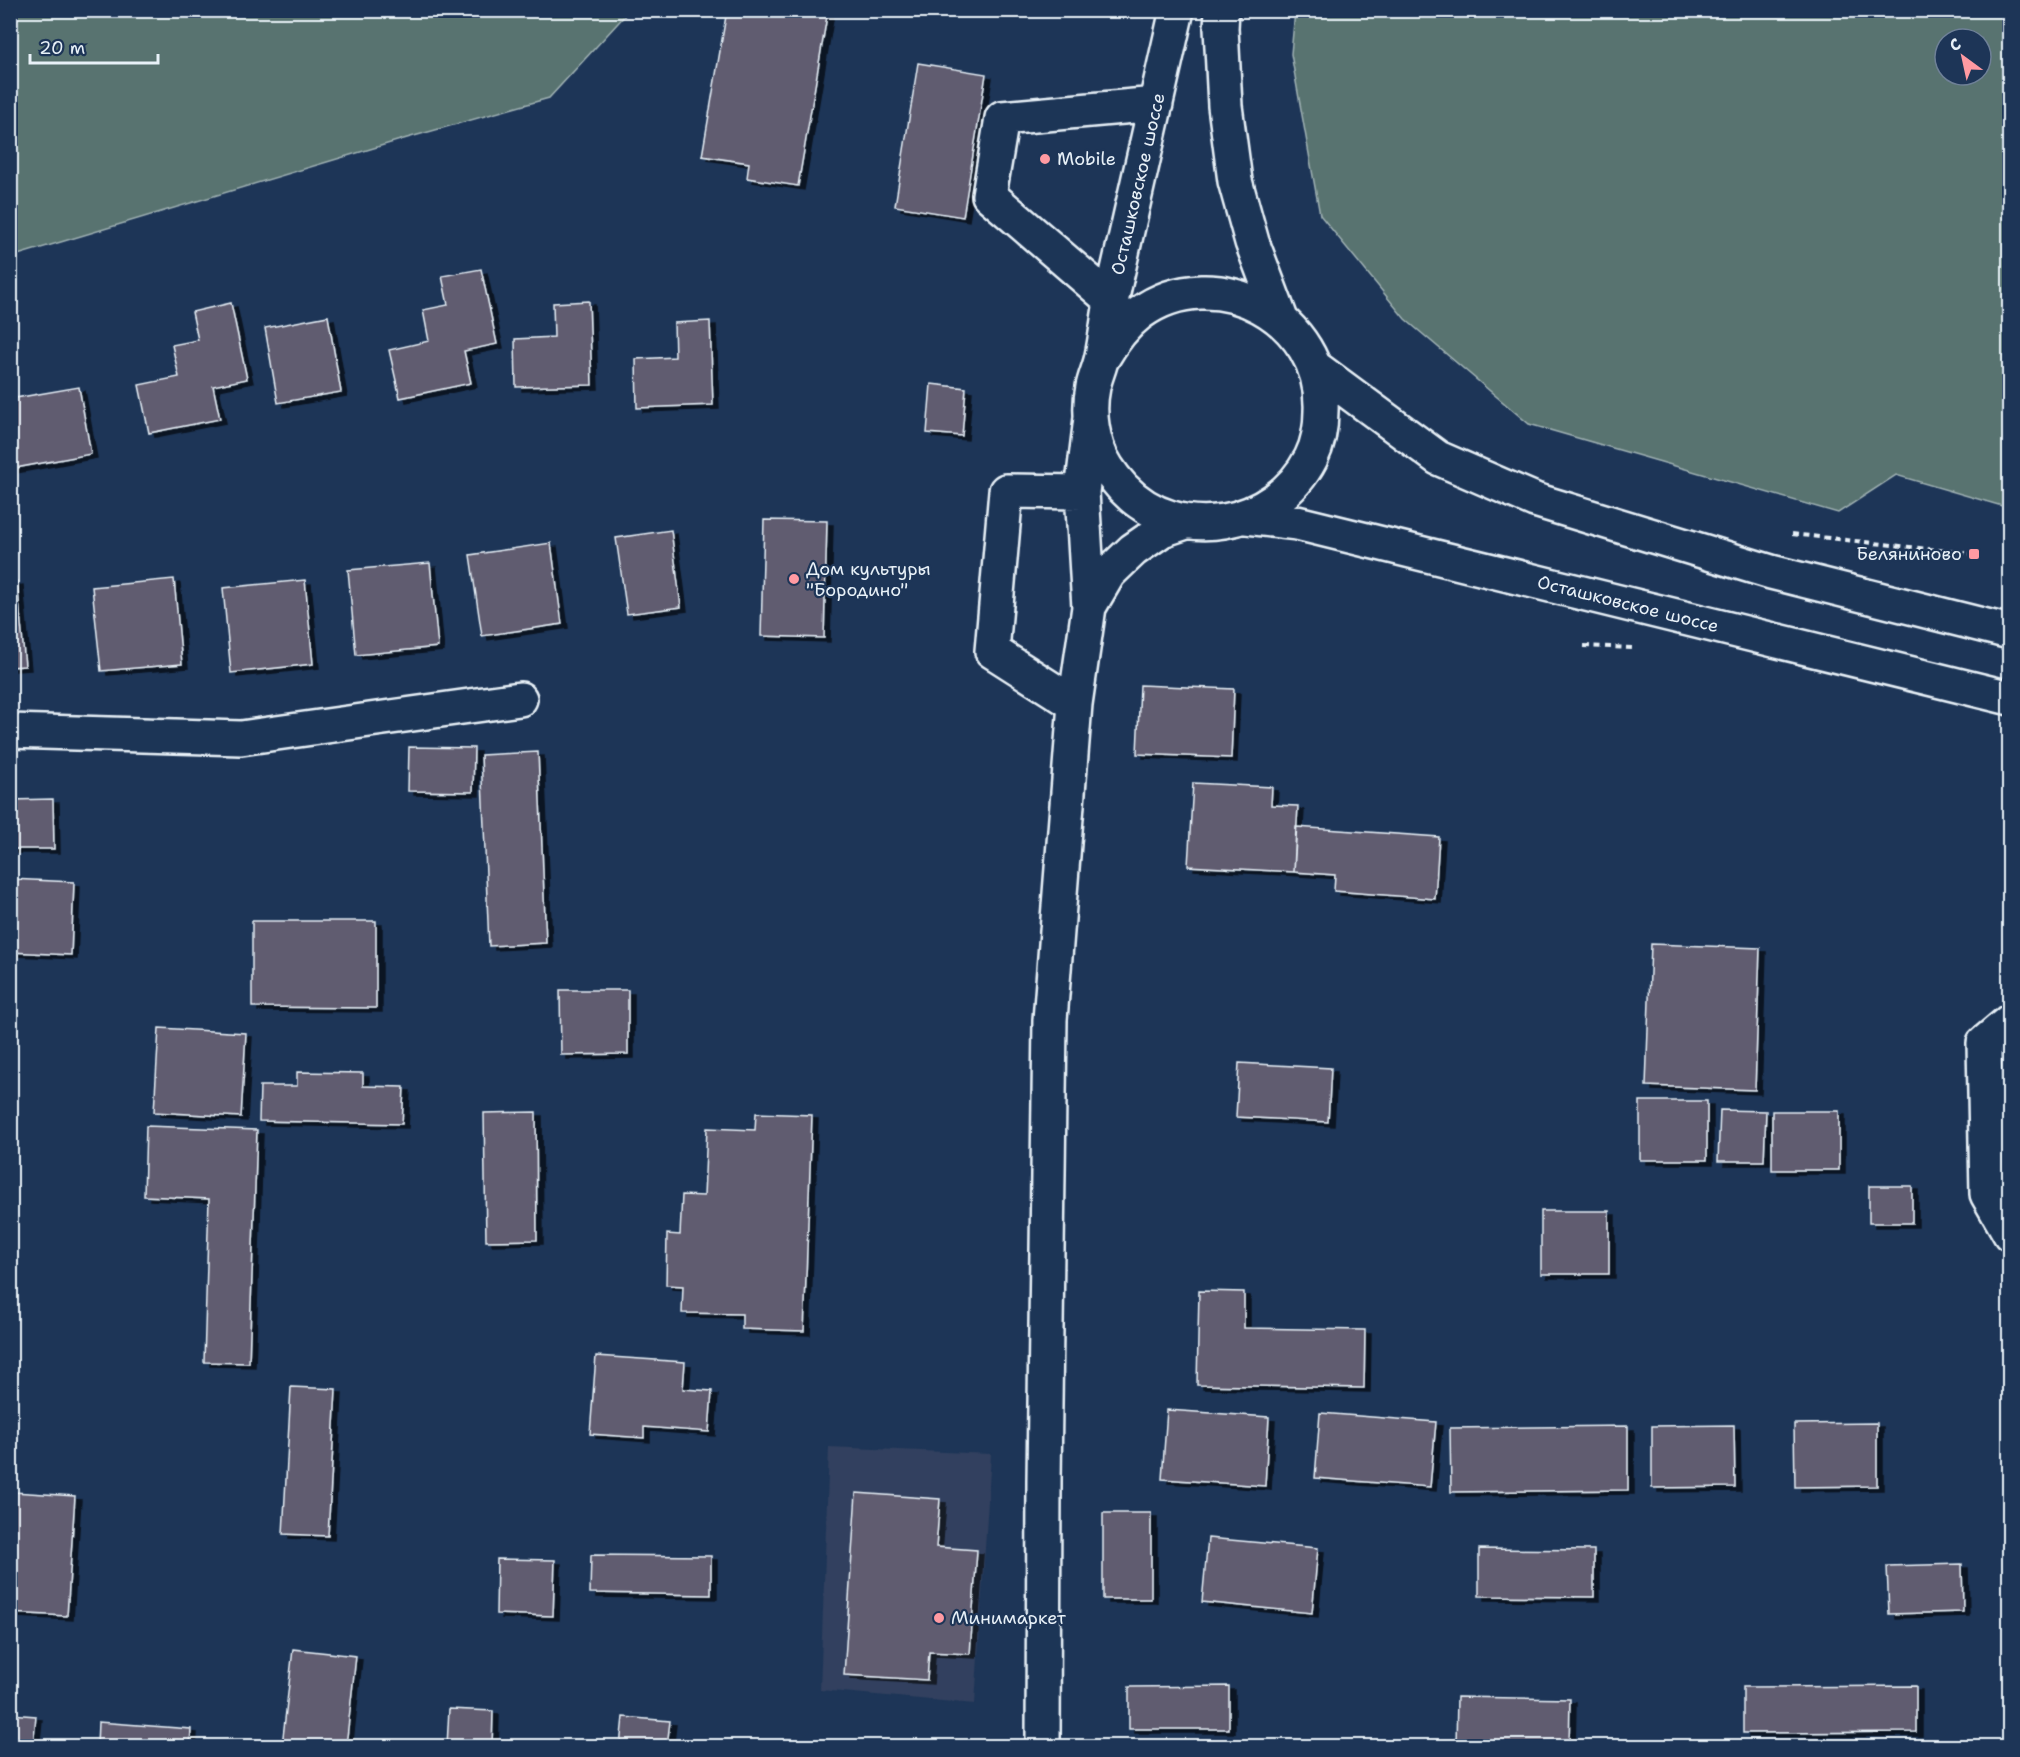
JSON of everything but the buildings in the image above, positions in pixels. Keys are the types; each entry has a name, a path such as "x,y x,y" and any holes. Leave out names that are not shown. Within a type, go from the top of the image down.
{"street":[{"name":"Осташковское шоссе","path":"1102,359 1118,333 1140,313 1167,299 1197,292 1227,294 1256,303 1281,320 1302,342 1316,368 1322,408 1321,429 1312,458 1295,483 1273,503 1246,517 1216,524 1186,522 1156,513 1131,496 1111,474 1097,447 1091,418 1092,388 1102,359 1112,301 1177,10"},
{"name":"Осташковское шоссе","path":"1222,10 1225,106 1235,182 1252,242 1281,320"},
{"path":"1112,301 989,195 1002,118 1156,104"},
{"name":"Осташковское шоссе","path":"1316,368 1438,458 1535,500 1781,574 2010,632"},
{"path":"1043,1746 1050,1020 1075,704 1089,607 1082,492 1091,418"},
{"path":"1075,704 992,651 1006,491 1082,492"},
{"name":"Осташковское шоссе","path":"1246,517 1297,523 2010,698"},
{"path":"1089,607 1109,573 1133,550 1162,530 1186,522"},
{"path":"10,731 241,738 520,699"},
{"path":"2010,1021 1984,1043 1987,1194 2010,1234"}],"path":[{"path":"1782,533 1974,554"}],"shaded area":[{"path":"829,1447 991,1454 975,1704 820,1690"}],"green space":[{"path":"11,10 629,11 549,98 407,138 11,257"},
{"path":"1295,11 2009,11 2009,508 1896,475 1838,513 1529,424 1405,319 1320,215 1291,54"}],"place":[{"name":"Mobile","path":"1045,159"},
{"name":"Беляниново","path":"1974,554"},
{"name":"Дом культуры \"Бородино\"","path":"794,579"},
{"name":"Минимаркет","path":"939,1618"}]}
